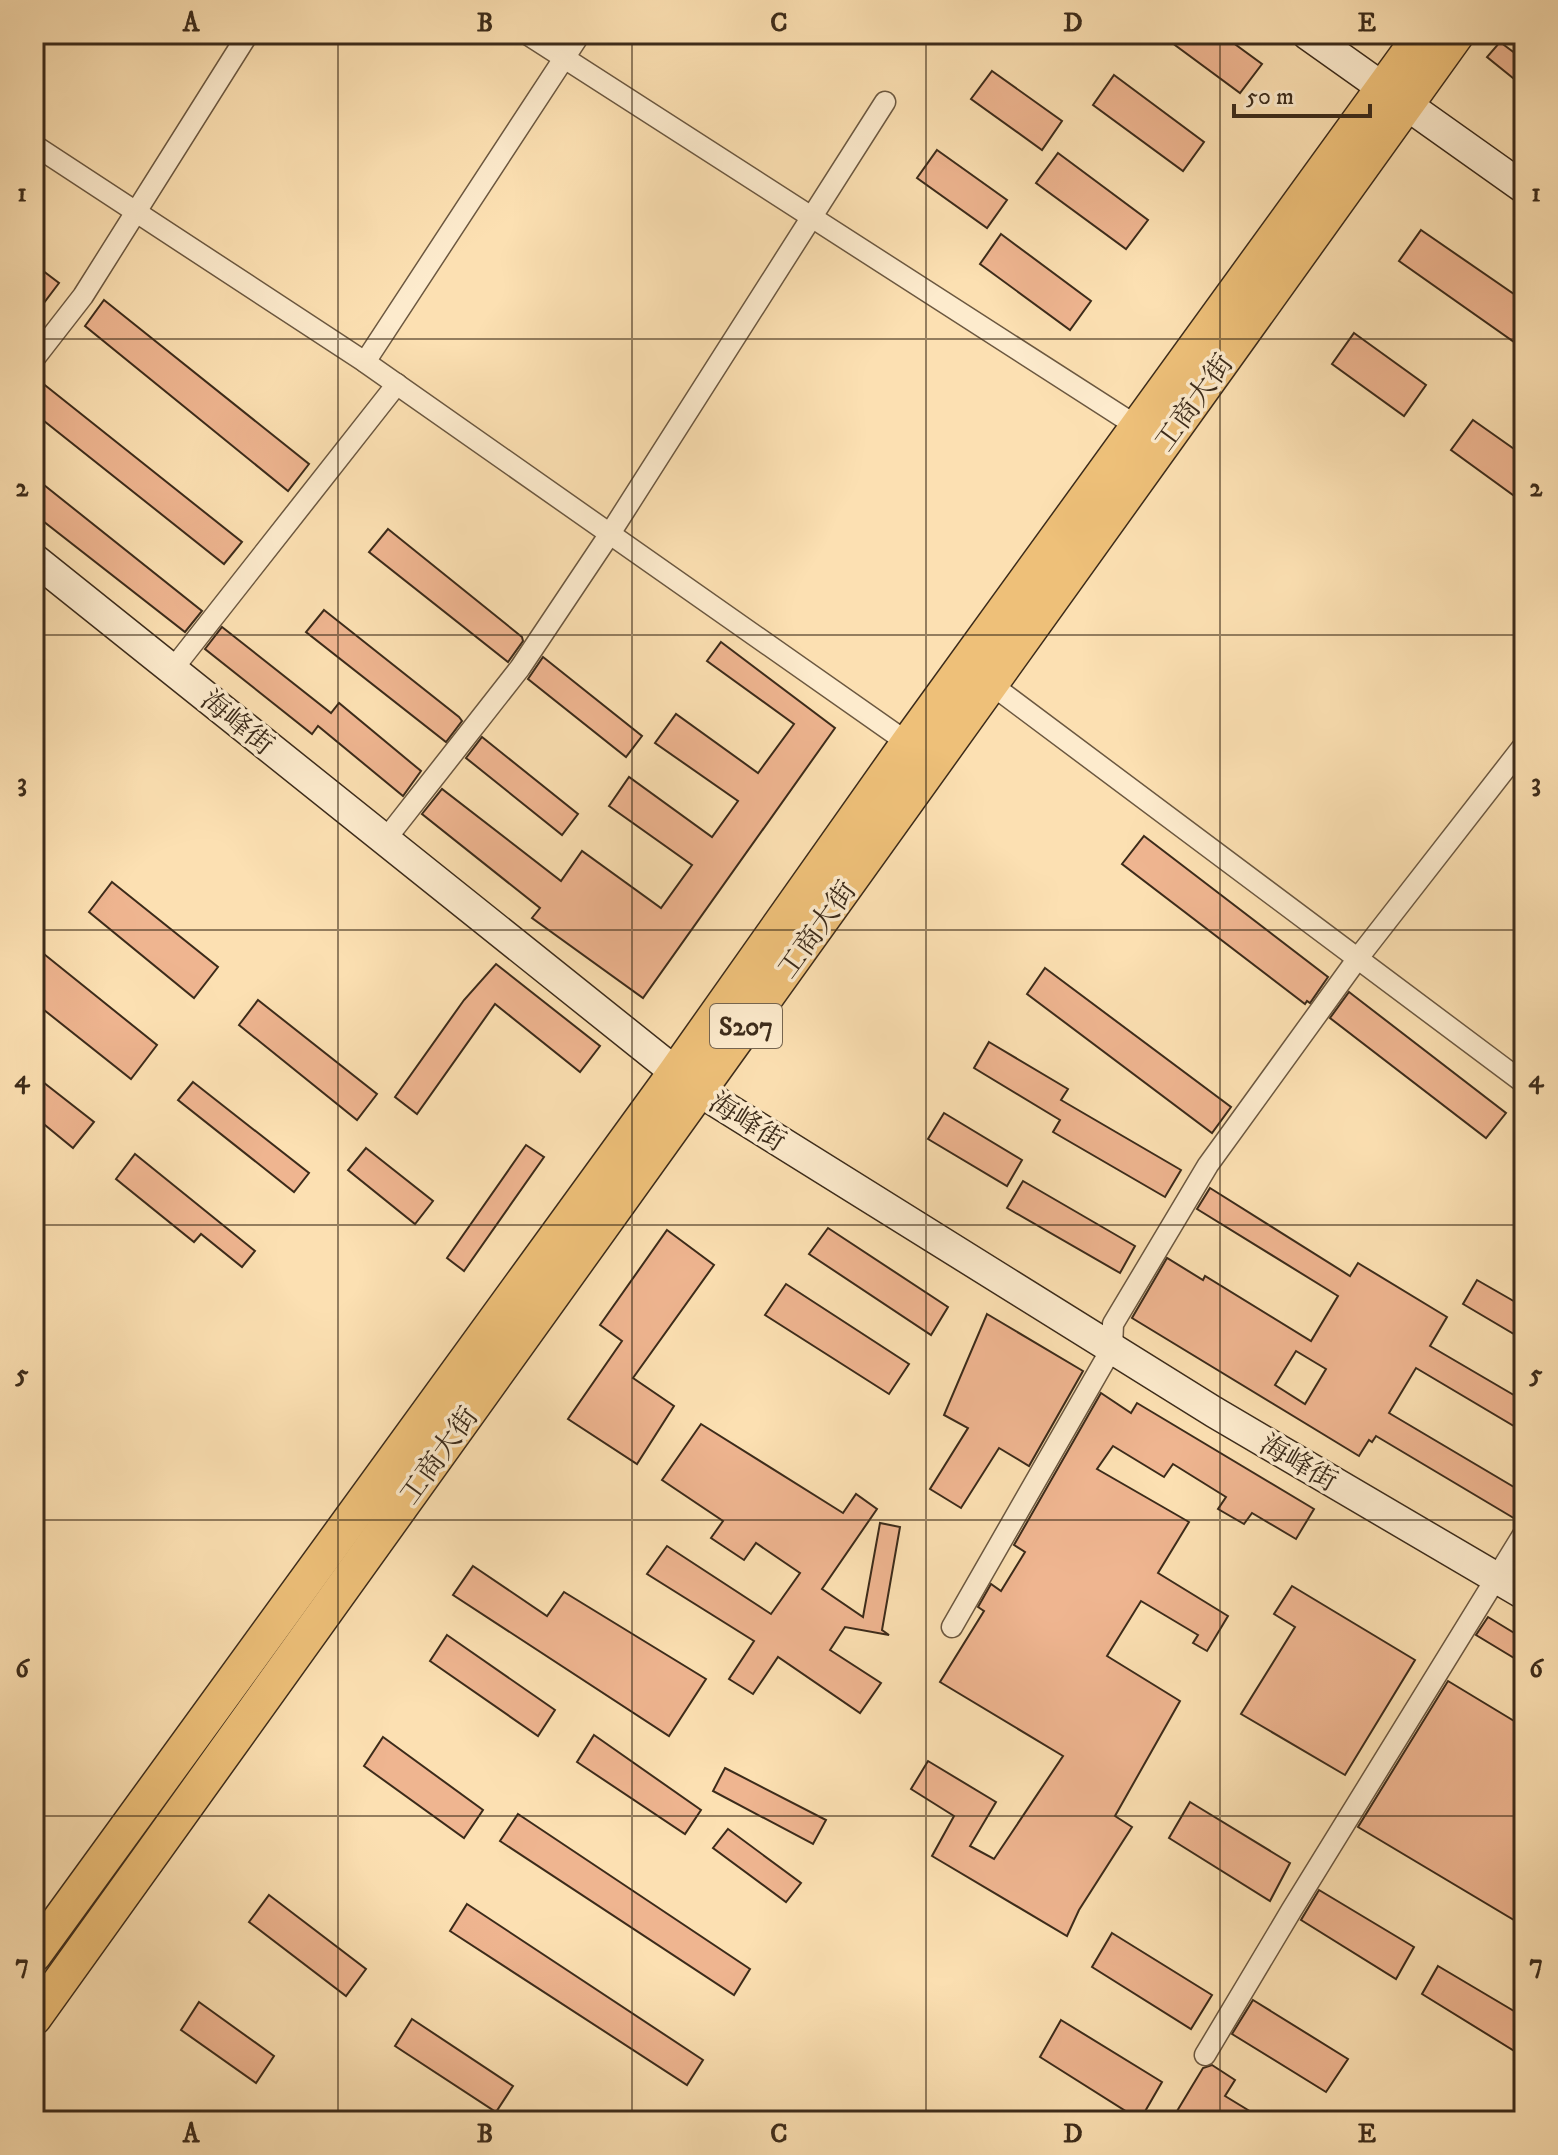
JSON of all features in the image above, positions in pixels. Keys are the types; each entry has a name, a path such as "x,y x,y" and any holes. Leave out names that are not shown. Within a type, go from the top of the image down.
{"main road":[{"name":"工商大街","path":"34,2018 687,1082 1395,96 1422,34"},
{"name":"工商大街","path":"34,1955 687,1082 908,743 978,675 1138,427 1395,96 1457,34"}],"street":[{"path":"34,359 83,296 248,34"},
{"path":"527,34 1138,427"},
{"path":"365,362 580,34"},
{"path":"1307,34 1524,188"},
{"path":"385,840 520,668 611,532 885,102"},
{"path":"34,145 365,362 908,743"},
{"path":"172,670 397,384"},
{"name":"海峰街","path":"34,559 687,1082 1214,1412 1524,1594"},
{"path":"978,675 1524,1083"},
{"path":"952,1627 1112,1348 1113,1324 1208,1165 1358,958 1524,745"},
{"path":"1205,2055 1524,1533"}],"building":[{"path":"1160,34 1221,34 1262,64 1240,93"},
{"path":"1500,42 1524,60 1524,87 1487,57"},
{"path":"992,71 1062,121 1042,150 971,99"},
{"path":"1114,75 1204,142 1183,171 1093,105"},
{"path":"937,150 1007,200 987,228 917,178"},
{"path":"1058,153 1148,220 1126,249 1036,183"},
{"path":"1421,230 1524,301 1524,349 1399,261"},
{"path":"1001,234 1091,301 1070,330 980,264"},
{"path":"34,264 59,283 34,316"},
{"path":"104,300 309,464 288,491 85,326"},
{"path":"1354,333 1426,385 1404,416 1332,364"},
{"path":"41,382 242,542 224,564 34,413 34,391"},
{"path":"1473,420 1524,456 1524,503 1451,450"},
{"path":"34,477 202,611 185,632 34,514"},
{"path":"388,529 522,637 523,641 508,662 369,552"},
{"path":"324,610 459,717 462,721 446,742 306,632"},
{"path":"222,627 331,713 339,703 421,771 403,796 318,726 312,734 205,649"},
{"path":"721,642 835,728 643,998 532,918 540,908 422,814 442,789 561,881 582,851 661,908 692,865 609,806 629,777 712,837 738,801 655,743 676,714 758,773 794,724 707,661"},
{"path":"543,657 642,736 626,757 528,679"},
{"path":"482,737 578,814 562,835 466,758"},
{"path":"1144,836 1328,977 1310,1003 1307,1001 1305,1004 1122,864"},
{"path":"112,882 218,967 194,998 89,912"},
{"path":"34,946 157,1045 131,1079 34,1002"},
{"path":"496,964 600,1046 580,1072 495,1004 417,1114 395,1097 464,1000"},
{"path":"1045,968 1231,1107 1212,1133 1027,994"},
{"path":"1349,992 1506,1113 1486,1138 1330,1018"},
{"path":"258,1000 377,1094 357,1120 239,1025"},
{"path":"989,1042 1068,1089 1061,1100 1181,1170 1165,1197 1053,1132 1060,1120 974,1068"},
{"path":"34,1075 94,1122 73,1148 34,1116"},
{"path":"193,1082 309,1173 294,1192 178,1100"},
{"path":"944,1113 1022,1160 1007,1186 928,1139"},
{"path":"526,1145 544,1157 464,1271 447,1258"},
{"path":"366,1148 433,1201 415,1224 348,1170"},
{"path":"135,1154 255,1251 242,1267 201,1234 194,1242 116,1179"},
{"path":"1023,1181 1135,1246 1120,1273 1007,1208"},
{"path":"1210,1188 1350,1276 1358,1263 1447,1317 1430,1346 1524,1401 1524,1432 1416,1368 1389,1413 1524,1493 1524,1509 1517,1520 1376,1436 1372,1442 1369,1440 1359,1456 1132,1318 1167,1258 1203,1280 1205,1276 1311,1341 1338,1296 1197,1209","holes":["1296,1351 1326,1369 1305,1404 1275,1385"]},
{"path":"828,1228 948,1307 931,1335 809,1254"},
{"path":"667,1230 714,1265 633,1378 674,1406 637,1464 568,1419 622,1341 600,1325"},
{"path":"1477,1280 1524,1307 1524,1340 1463,1304"},
{"path":"786,1284 909,1364 889,1394 765,1315"},
{"path":"987,1314 1083,1371 1029,1466 999,1448 961,1508 930,1489 968,1428 944,1415"},
{"path":"1101,1393 1131,1413 1137,1403 1314,1509 1296,1539 1252,1513 1244,1524 1218,1509 1226,1497 1173,1464 1164,1477 1113,1446 1097,1469 1189,1522 1158,1573 1228,1616 1207,1651 1193,1643 1198,1635 1141,1601 1107,1656 1180,1701 1115,1816 1132,1827 1079,1910 1067,1936 932,1856 954,1816 911,1789 928,1761 996,1802 970,1846 994,1859 1063,1756 940,1682 984,1611 978,1607 991,1584 1001,1591 1025,1552 1014,1545"},
{"path":"701,1424 843,1513 856,1494 877,1509 822,1589 863,1617 880,1523 900,1527 882,1630 889,1635 845,1627 830,1650 881,1683 860,1713 778,1657 753,1694 729,1679 754,1641 647,1574 667,1546 771,1614 800,1573 756,1543 744,1560 711,1538 723,1521 662,1480"},
{"path":"473,1566 547,1616 564,1592 706,1679 669,1736 453,1595"},
{"path":"1292,1586 1415,1660 1345,1775 1241,1714 1295,1627 1274,1614"},
{"path":"1488,1617 1524,1639 1524,1664 1476,1635"},
{"path":"447,1635 555,1710 538,1736 430,1661"},
{"path":"1448,1681 1524,1727 1524,1926 1358,1827"},
{"path":"594,1735 701,1810 685,1834 577,1762"},
{"path":"383,1737 483,1810 464,1838 364,1766"},
{"path":"725,1768 826,1820 813,1844 713,1791"},
{"path":"1190,1802 1290,1863 1270,1901 1169,1838"},
{"path":"518,1814 750,1969 734,1995 500,1841"},
{"path":"728,1829 801,1883 786,1902 713,1848"},
{"path":"1319,1890 1414,1947 1396,1979 1301,1920"},
{"path":"269,1895 366,1969 346,1996 249,1922"},
{"path":"467,1904 703,2060 687,2085 450,1931"},
{"path":"1112,1933 1212,1995 1191,2029 1092,1967"},
{"path":"1438,1966 1524,2017 1524,2057 1422,1994"},
{"path":"1253,2000 1348,2059 1326,2092 1232,2034"},
{"path":"199,2002 274,2056 256,2083 181,2030"},
{"path":"412,2019 513,2086 496,2112 395,2046"},
{"path":"1061,2020 1162,2082 1140,2120 1040,2057"},
{"path":"1212,2065 1235,2080 1225,2096 1266,2121 1171,2121 1203,2068"}]}
